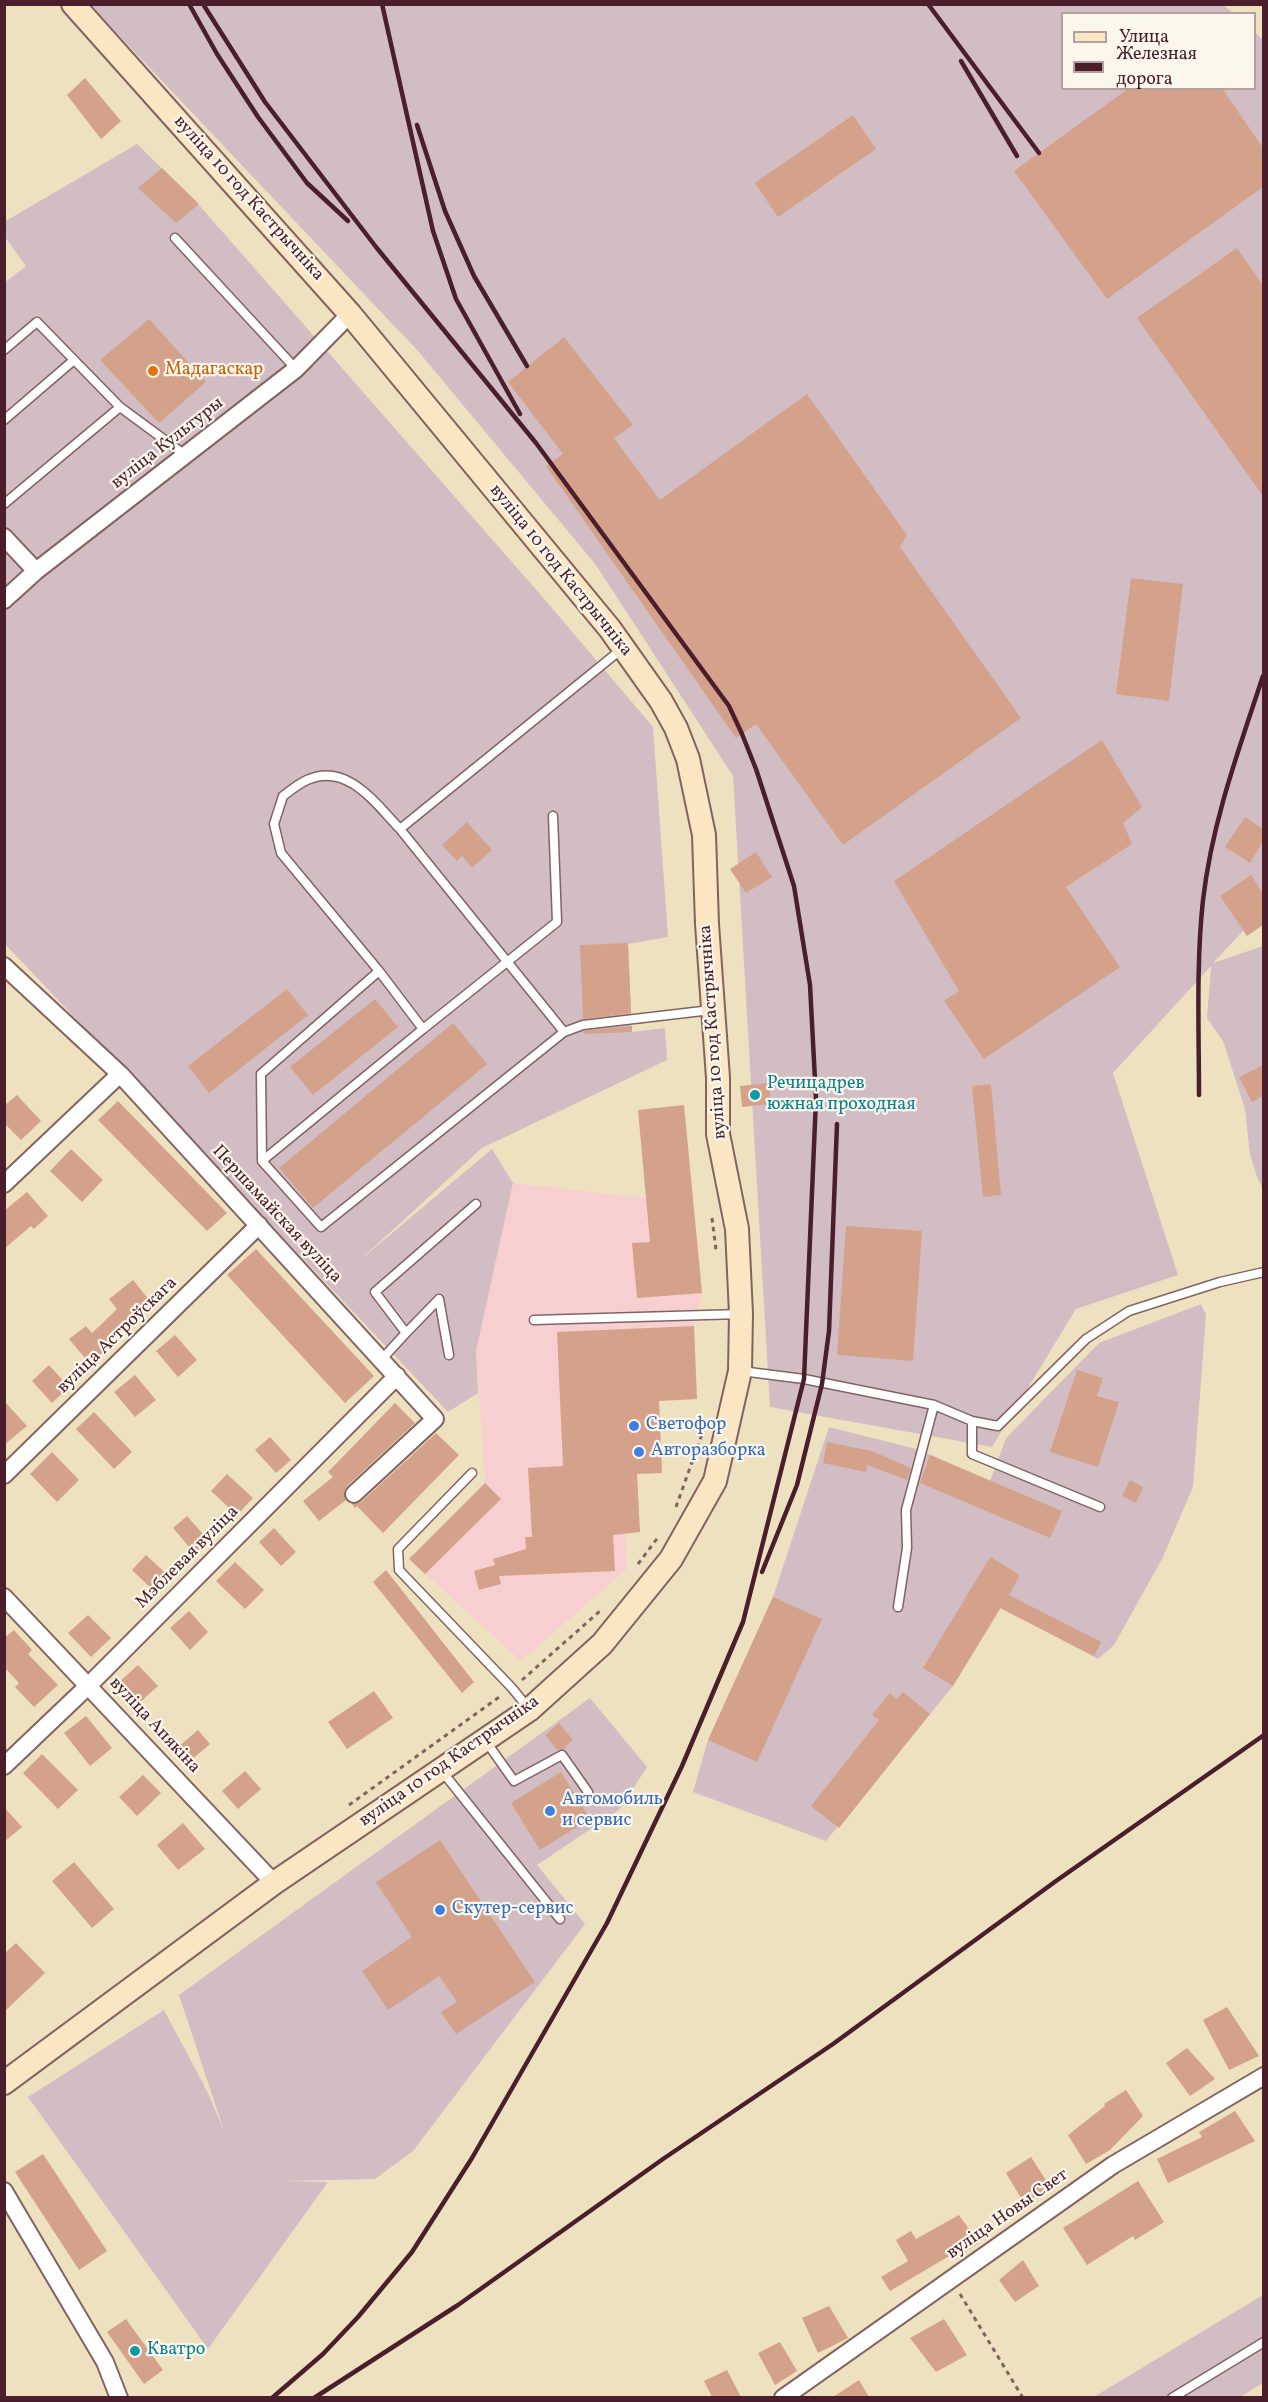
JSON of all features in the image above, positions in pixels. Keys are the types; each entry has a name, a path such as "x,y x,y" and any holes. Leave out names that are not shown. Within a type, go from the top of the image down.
{"street":[{"name":"вуліца 10 год Кастрычніка","path":"8,2075 274,1883 529,1710 602,1644 671,1559 715,1481 740,1371 741,1314 737,1229 718,1134 718,1078 706,924 704,835 688,759 676,728 661,701 624,647 350,314 73,4"},
{"name":"вуліца Культуры","path":"4,600 36,571 296,369 350,314"},
{"path":"4,537 36,571"},
{"name":"Першамайская вуліца","path":"4,966 120,1074 435,1419 354,1494"},
{"path":"4,1184 120,1074"},
{"name":"вуліца Астроўскага","path":"4,1475 259,1225"},
{"name":"Мэблевая вуліца","path":"4,1766 89,1685 397,1376"},
{"name":"вуліца Апякіна","path":"4,1597 274,1883"},
{"name":"вуліца Новы Свет","path":"783,2397 1113,2165 1263,2076"},
{"path":"4,2191 105,2362 119,2397"}],"lane":[{"path":"175,238 296,369"},
{"path":"4,350 37,322 120,407 185,455"},
{"path":"4,420 74,360"},
{"path":"4,504 120,407"},
{"path":"400,829 624,647"},
{"path":"423,1029 379,971 281,853 274,824 283,796 308,780 334,775 358,785 400,829 564,1032"},
{"path":"262,1161 507,960 557,922 553,816"},
{"path":"379,971 261,1074 262,1161 321,1227 564,1032 583,1025 712,1010"},
{"path":"406,1333 375,1292 476,1204"},
{"path":"740,1371 804,1379 934,1405 972,1420 998,1426 1086,1339 1129,1311 1220,1282 1263,1272"},
{"path":"382,1359 439,1299 449,1355"},
{"path":"534,1320 741,1314"},
{"path":"898,1607 907,1548 906,1510 934,1405"},
{"path":"972,1420 972,1454 1100,1507"},
{"path":"472,1473 398,1550 399,1570 512,1688 529,1710"},
{"path":"485,1739 514,1781 562,1755 588,1792"},
{"path":"441,1769 560,1919"},
{"path":"1172,2397 1263,2342"}],"path":[{"path":"712,1212 717,1258"},
{"path":"675,1508 706,1422"},
{"path":"637,1565 664,1528"},
{"path":"348,1806 512,1688 602,1610"},
{"path":"951,2279 1023,2397"}],"shaded area":[{"path":"1222,4 1232,12 1061,12 1061,90 1256,90 1256,33 1263,40 1263,913 1256,917 1213,963 1263,946 1263,1188 1250,1155 1245,1109 1223,1041 1207,1018 1211,966 1113,1073 1178,1275 1076,1309 992,1447 770,1407 733,776 596,565 418,351 90,5"},
{"path":"137,144 199,205 540,594 653,727 668,937 628,944 632,1032 665,1028 667,1060 482,1148 359,1261 492,1149 513,1183 476,1351 478,1393 448,1412 5,944 4,283 26,266 5,237 4,222"},
{"path":"513,1183 646,1198 685,1238 697,1237 702,1293 694,1326 697,1399 659,1401 662,1473 637,1474 640,1532 625,1534 627,1569 521,1661 409,1559 485,1483 476,1351"},
{"path":"1201,1304 1206,1315 1193,1487 1162,1559 1114,1645 1098,1659 1001,1608 953,1686 826,1841 693,1792 708,1740 773,1597 829,1427 920,1450 990,1481 1006,1438 1099,1343"},
{"path":"590,1698 647,1767 619,1810 537,1865 585,1924 413,2151 375,2179 285,2181 328,2182 208,2349 28,2097 164,2010 208,2093 224,2131 179,1995"},
{"path":"1263,2295 1263,2383 1240,2397 1092,2398"}],"building":[{"path":"85,78 121,121 101,139 67,95"},
{"path":"1126,90 1223,90 1263,148 1263,187 1107,299 1014,171"},
{"path":"853,115 876,149 778,217 755,183"},
{"path":"162,168 199,204 176,223 138,188"},
{"path":"1237,248 1263,285 1263,496 1137,318"},
{"name":"Мадагаскар","path":"149,319 206,382 159,423 100,360"},
{"path":"564,337 633,425 614,438 660,500 807,394 907,535 900,547 1021,718 843,845 756,724 736,738 546,466 563,454 508,382"},
{"path":"1131,578 1183,584 1169,701 1116,694"},
{"path":"1102,740 1142,807 1123,823 1132,844 1066,887 1120,967 984,1059 944,1001 959,991 894,881"},
{"path":"1245,817 1263,829 1263,841 1250,863 1225,847"},
{"path":"467,822 492,850 472,868 462,856 457,861 442,845"},
{"path":"756,852 772,877 746,893 730,869"},
{"path":"1251,875 1263,893 1263,925 1247,936 1220,896"},
{"path":"628,943 631,1013 583,1019 580,945"},
{"path":"287,989 308,1015 209,1093 188,1066"},
{"path":"375,999 398,1027 313,1095 290,1067"},
{"path":"453,1023 487,1064 313,1208 279,1168"},
{"path":"632,1026 632,1032 584,1034 584,1031"},
{"path":"1263,1065 1263,1096 1252,1102 1239,1077"},
{"name":"Речицадрев южная проходная","path":"769,1083 771,1104 742,1107 740,1086"},
{"path":"991,1084 1001,1195 983,1197 972,1086"},
{"path":"17,1095 41,1121 21,1140 4,1123 4,1106"},
{"path":"118,1101 227,1213 207,1231 98,1120"},
{"path":"684,1105 702,1293 637,1298 632,1243 650,1242 638,1110"},
{"path":"71,1149 103,1180 82,1202 50,1171"},
{"path":"27,1192 48,1216 34,1229 31,1226 4,1249 4,1211"},
{"path":"846,1226 922,1231 913,1361 837,1355"},
{"path":"256,1249 374,1376 345,1403 227,1275"},
{"path":"133,1280 154,1306 130,1326 128,1324 104,1347 107,1351 90,1364 69,1339 86,1326 92,1333 117,1309 109,1299"},
{"path":"694,1326 697,1399 659,1401 662,1473 637,1474 640,1532 613,1535 615,1571 499,1576 501,1584 479,1590 474,1571 495,1565 493,1559 526,1549 525,1537 532,1537 528,1468 563,1466 557,1332"},
{"path":"175,1335 197,1360 178,1377 156,1351"},
{"path":"49,1365 69,1387 52,1403 32,1381"},
{"path":"1077,1370 1103,1378 1097,1396 1119,1402 1098,1467 1050,1452"},
{"path":"135,1375 156,1400 135,1417 114,1392"},
{"path":"4,1401 27,1426 4,1445"},
{"path":"395,1403 415,1423 347,1486 344,1491 346,1500 319,1521 303,1501 333,1477 328,1472"},
{"path":"94,1412 132,1452 114,1469 76,1429"},
{"path":"436,1433 459,1455 383,1533 357,1506 355,1508 352,1504 361,1502"},
{"path":"270,1437 291,1460 276,1473 255,1450"},
{"path":"827,1442 872,1451 911,1468 907,1480 867,1465 866,1472 823,1463"},
{"path":"52,1452 79,1480 57,1502 30,1474"},
{"path":"930,1455 1062,1511 1050,1538 920,1483"},
{"path":"227,1474 253,1498 237,1515 211,1491"},
{"path":"1130,1480 1143,1487 1136,1503 1122,1496"},
{"path":"485,1483 501,1499 425,1574 409,1559"},
{"path":"187,1516 210,1542 196,1555 173,1528"},
{"path":"274,1528 296,1552 281,1566 259,1542"},
{"path":"146,1555 171,1578 156,1593 132,1570"},
{"path":"990,1557 1020,1575 1009,1595 1101,1642 1094,1656 1000,1608 953,1686 923,1668"},
{"path":"235,1562 264,1590 245,1609 216,1581"},
{"path":"386,1570 474,1682 462,1693 373,1582"},
{"path":"773,1597 822,1619 757,1762 708,1740"},
{"path":"189,1611 208,1632 190,1650 170,1628"},
{"path":"88,1615 111,1638 91,1657 68,1633"},
{"path":"14,1630 32,1650 28,1654 58,1685 34,1707 15,1687 19,1683 4,1667 4,1638"},
{"path":"138,1665 158,1686 139,1703 119,1682"},
{"path":"374,1691 393,1718 347,1749 328,1722"},
{"path":"903,1692 930,1714 839,1828 811,1806 879,1720 872,1715 890,1693 897,1699"},
{"path":"86,1716 112,1748 90,1766 64,1733"},
{"path":"559,1723 573,1740 563,1749 557,1750 545,1735"},
{"path":"198,1730 210,1744 190,1761 178,1747"},
{"path":"42,1754 78,1790 58,1809 23,1773"},
{"path":"245,1771 261,1789 238,1809 222,1791"},
{"name":"Автомобиль и сервис","path":"561,1772 590,1819 540,1850 511,1803"},
{"path":"143,1775 161,1793 137,1816 119,1797"},
{"path":"4,1807 22,1827 4,1842"},
{"path":"183,1823 205,1849 178,1870 157,1845"},
{"name":"Скутер-сервис","path":"440,1840 535,1982 456,2034 441,2012 457,2002 439,1976 388,2010 362,1971 412,1937 376,1882"},
{"path":"74,1862 114,1909 92,1928 52,1881"},
{"path":"16,1943 45,1973 4,2012 4,1954"},
{"path":"1227,2007 1259,2056 1229,2070 1203,2020"},
{"path":"1187,2048 1215,2079 1190,2096 1166,2063"},
{"path":"1126,2090 1143,2116 1110,2150 1086,2164 1068,2135 1105,2106 1104,2104"},
{"path":"1235,2111 1255,2141 1168,2183 1157,2159 1202,2137 1199,2132"},
{"path":"43,2154 107,2251 79,2270 15,2172"},
{"path":"1031,2157 1051,2188 1024,2203 1006,2173"},
{"path":"1138,2181 1164,2222 1135,2240 1133,2236 1087,2265 1063,2228"},
{"path":"959,2215 979,2243 954,2259 951,2255 890,2291 881,2277 908,2261 896,2240 911,2231 916,2239"},
{"path":"1023,2260 1039,2286 1015,2302 999,2280"},
{"path":"829,2306 848,2338 818,2353 802,2318"},
{"name":"Кватро","path":"126,2319 163,2370 144,2384 107,2332"},
{"path":"944,2319 967,2355 936,2372 910,2338"},
{"path":"780,2342 797,2371 775,2385 758,2353"},
{"path":"727,2370 741,2397 712,2397 704,2381"},
{"path":"859,2380 869,2397 833,2397"}],"railway":[{"path":"189,4 217,54 258,117 307,183 348,221"},
{"path":"203,4 265,102 376,247 536,443 729,706 756,769 794,886 810,985 816,1099 804,1379 743,1622 682,1766 607,1923 472,2158 412,2252 358,2317 323,2354 272,2398"},
{"path":"382,4 433,231 456,299 520,414"},
{"path":"928,4 1039,153"},
{"path":"961,61 1017,156"},
{"path":"417,125 445,211 474,276 527,366"},
{"path":"1199,1095 1199,948 1207,871 1227,786 1263,676"},
{"path":"762,1572 797,1485 822,1384 829,1331 837,1124"},
{"path":"314,2398 458,2305 663,2159 833,2044 1056,1881 1264,1735"}],"place":[{"name":"Мадагаскар","path":"153,371"},
{"name":"Речицадрев южная проходная","path":"755,1095"},
{"name":"Светофор","path":"634,1426"},
{"name":"Авторазборка","path":"639,1452"},
{"name":"Автомобиль и сервис","path":"550,1811"},
{"name":"Скутер-сервис","path":"440,1910"},
{"name":"Кватро","path":"135,2351"}]}
